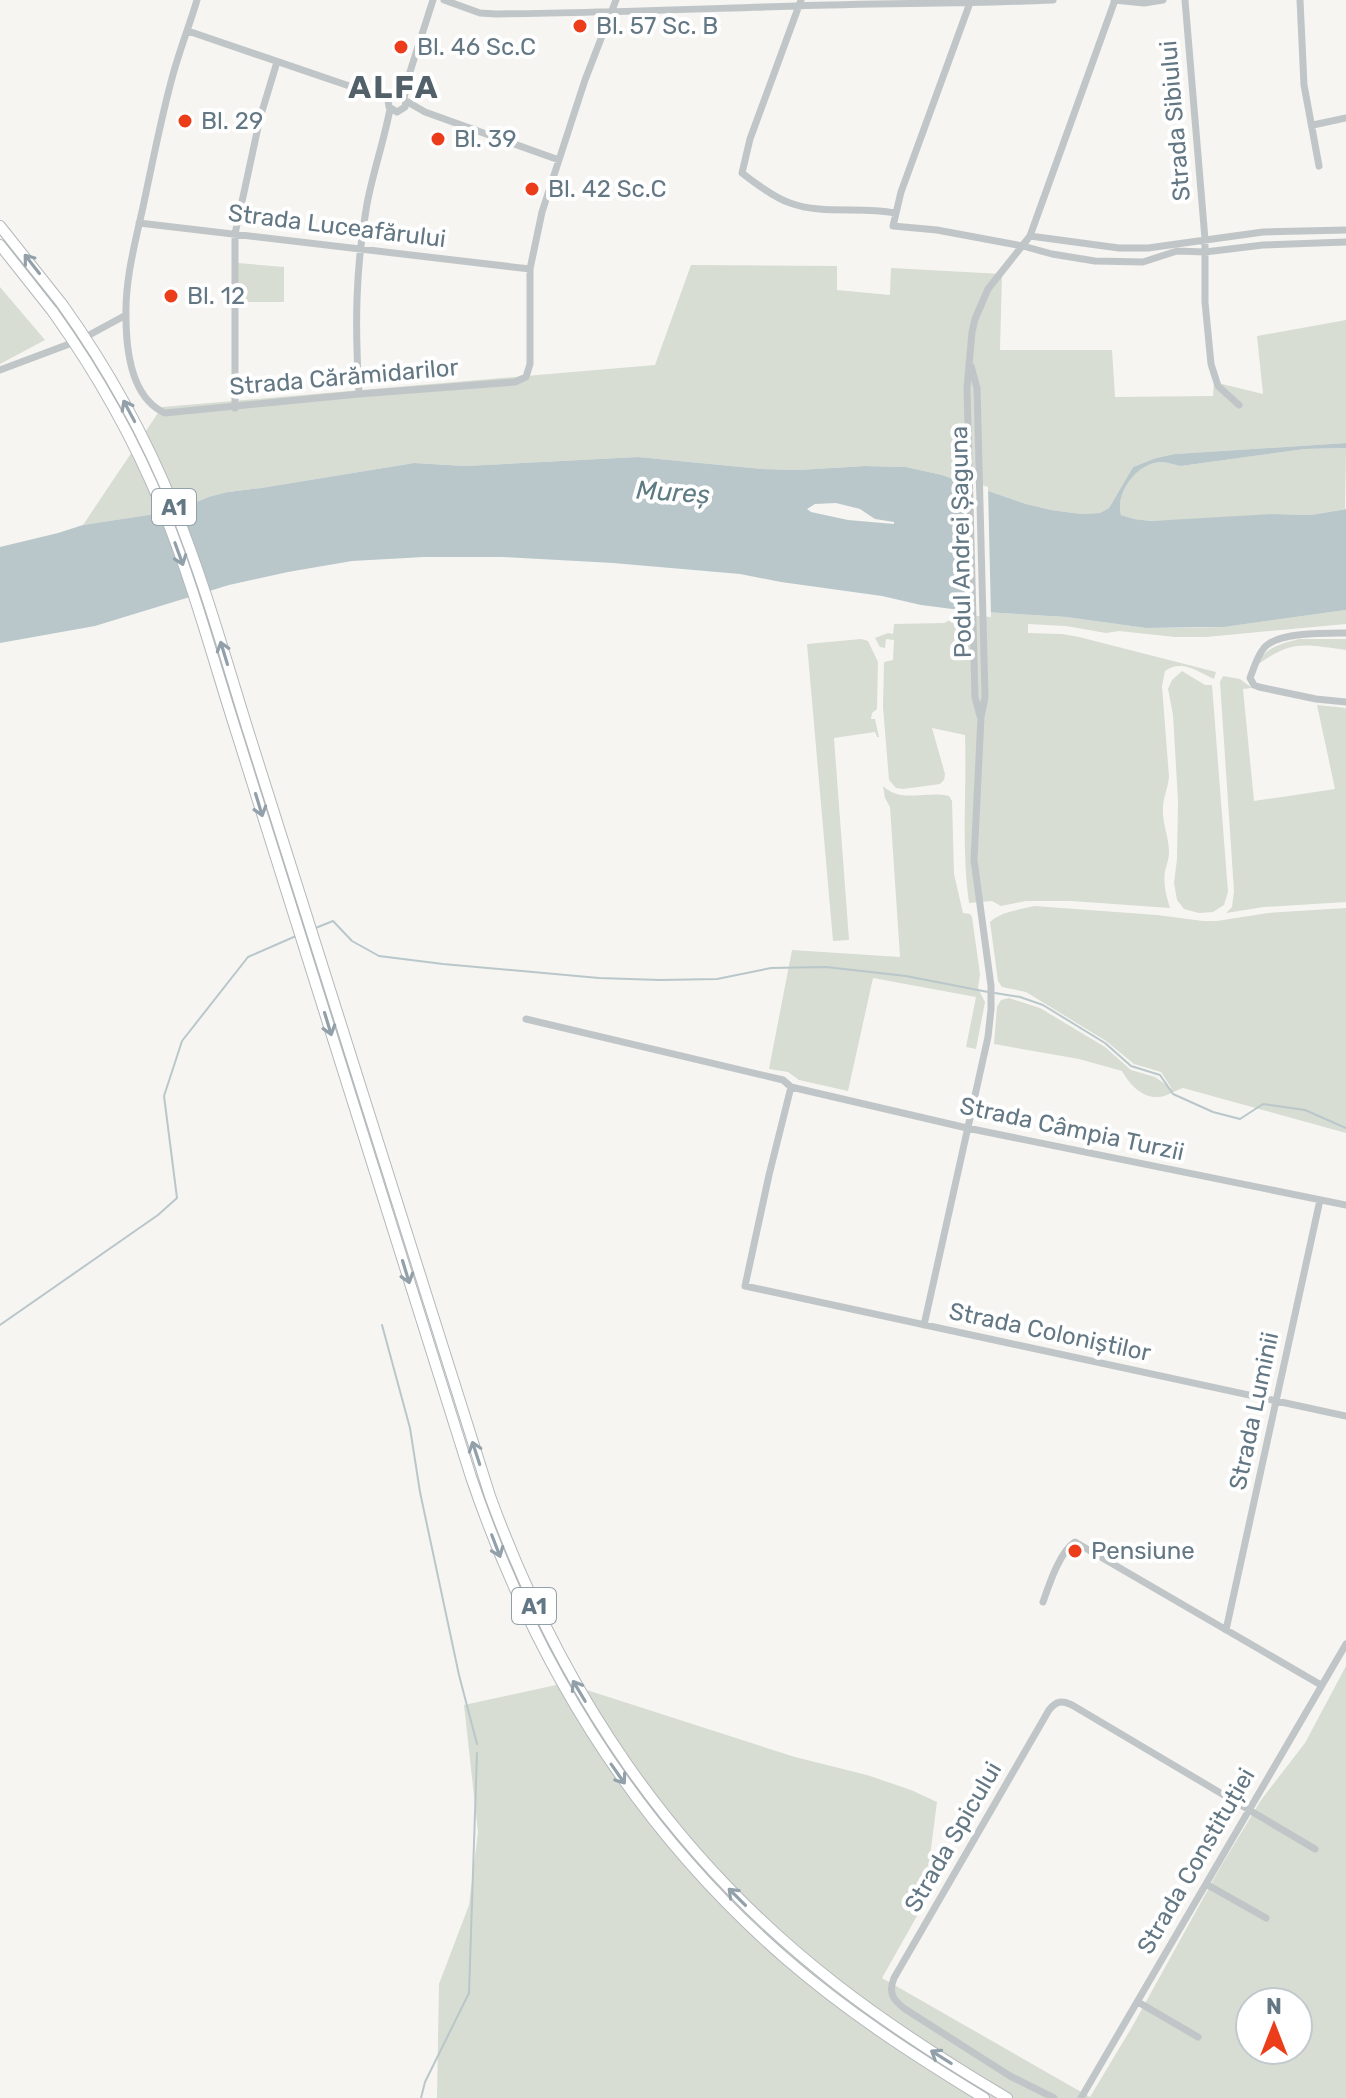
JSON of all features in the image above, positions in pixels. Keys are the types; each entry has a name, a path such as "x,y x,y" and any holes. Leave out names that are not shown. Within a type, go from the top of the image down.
{"highway":[{"name":"A1","path":"0,226 62,304 113,381 165,485 198,571 490,1496 531,1599 581,1695 650,1798 701,1858 755,1914 814,1967 871,2011 1007,2098"},
{"name":"A1","path":"0,245 79,350 148,475 186,575 486,1521 521,1605 571,1702 616,1771 653,1820 748,1924 796,1968 855,2014 984,2098"}],"street":[{"path":"0,370 80,340 126,315 130,269 139,223 171,82 197,0"},
{"path":"386,130 401,111 408,78 433,0"},
{"path":"444,0 487,14 800,3 1053,0"},
{"path":"530,269 542,212 585,80 616,0"},
{"path":"1115,0 1144,3 1163,0"},
{"name":"Podul Andrei Șaguna","path":"981,717 975,697 967,388 972,332 983,298 993,281 1030,236 1115,0"},
{"name":"Strada Sibiului","path":"1185,0 1205,239 1205,302 1211,364 1218,386 1239,405"},
{"path":"1300,0 1302,66 1319,166"},
{"path":"971,2 893,226 937,230 1095,261 1143,262 1177,251 1205,252 1263,245 1346,242"},
{"path":"800,3 750,139 742,173 790,203 806,207 895,213"},
{"path":"188,31 370,93 405,99 425,112 559,160"},
{"path":"235,408 235,234 260,118 277,62"},
{"path":"359,394 355,314 367,200 386,130 388,101 408,78"},
{"path":"370,93 394,112 425,112"},
{"path":"1313,125 1346,118"},
{"name":"Strada Luceafărului","path":"139,223 530,269"},
{"path":"1030,236 1119,248 1148,248 1263,232 1346,230"},
{"name":"Strada Cărămidarilor","path":"126,315 129,349 137,383 155,408 165,413 515,382 529,372 530,269"},
{"name":"Podul Andrei Șaguna","path":"924,1325 988,1037 992,997 974,860 981,717 985,697 977,388 971,366"},
{"path":"1346,633 1314,633 1274,641 1264,648 1252,674 1254,685 1259,687 1346,702"},
{"name":"Strada Câmpia Turzii","path":"526,1019 783,1080 791,1087 967,1128 1346,1205"},
{"name":"Strada Coloniștilor","path":"791,1087 745,1286 1346,1416"},
{"name":"Strada Luminii","path":"1226,1630 1320,1200"},
{"path":"1043,1602 1057,1568 1073,1543 1081,1545 1321,1685"},
{"name":"Strada Constituției","path":"1081,2098 1346,1644"},
{"name":"Strada Spicului","path":"1054,2098 1020,2082 936,2030 897,2003 892,1993 894,1978 1049,1710 1062,1701 1072,1705 1248,1811"},
{"path":"1248,1811 1315,1849"},
{"path":"1206,1884 1266,1918"},
{"path":"1138,2002 1198,2037"}],"shaded area":[{"path":"238,263 284,267 284,302 237,302"},
{"path":"691,265 837,266 837,290 890,295 891,268 1002,274 1000,350 1112,350 1115,397 1213,396 1214,382 1263,394 1257,336 1346,320 1346,443 1175,454 1156,458 1133,467 1109,508 1100,513 1051,510 942,475 906,467 762,469 638,457 465,466 414,463 228,492 174,511 83,525 162,407 655,365"},
{"path":"0,287 45,340 0,364"},
{"path":"1346,448 1345,509 1311,515 1151,521 1121,515 1124,488 1143,467 1152,464 1163,462 1181,466 1305,449"},
{"path":"1346,610 1346,624 1206,637 1119,631 1106,633 1028,624 1028,633 1079,637 1216,672 1214,679 1178,666 1165,671 1162,686 1169,777 1163,808 1169,852 1164,880 1170,908 1071,901 1026,901 1001,906 992,901 969,903 965,840 965,735 932,728 945,774 940,784 903,789 896,788 889,780 883,707 884,662 893,660 894,640 886,639 885,648 880,647 875,638 893,634 894,624 944,623 968,611 1066,617 1146,628 1194,628 1224,627"},
{"path":"1299,639 1346,639 1346,650 1300,646 1280,651 1257,665 1269,650"},
{"path":"868,641 878,662 877,709 871,719 875,719 879,737 875,732 834,738 849,940 833,941 807,644"},
{"path":"1182,671 1205,685 1212,685 1228,892 1224,905 1213,912 1199,913 1184,909 1177,900 1174,883 1178,801 1173,715 1168,689"},
{"path":"1223,676 1240,679 1252,688 1243,689 1254,801 1335,789 1317,705 1346,708 1346,902 1264,907 1226,913 1232,907 1234,891 1220,682"},
{"path":"883,786 898,794 949,796 952,801 954,874 963,913 972,917 980,974 978,988 985,1002 976,1049 966,1047 976,997 873,978 848,1091 799,1080 788,1072 769,1069 792,950 900,957 890,807"},
{"path":"1034,906 1203,921 1346,908 1346,1133 1183,1088 1152,1097 1137,1089 1122,1071 1079,1059 994,1044 997,1007 1001,1000 1009,998 1040,1008 1105,1047 1131,1070 1155,1077 1172,1089 1161,1072 1134,1064 1106,1041 1026,992 1002,987 998,981 990,922 1005,913"},
{"path":"1346,1666 1346,2098 437,2098 439,1984 469,1905 478,1832 464,1705 565,1683 795,1757 867,1775 937,1802 930,1856 944,1868 882,1978 1090,2097 1261,1800 1305,1743"}],"water":[{"name":"Mureș","path":"1346,443 1346,448 1305,449 1181,466 1163,462 1152,464 1130,480 1120,506 1121,515 1151,521 1311,515 1346,509 1346,610 1224,627 1146,628 1066,617 921,605 740,574 503,557 424,557 352,561 288,572 229,585 95,626 0,643 0,547 83,525 174,511 228,492 414,463 465,466 638,457 762,469 906,467 942,475 1026,504 1081,514 1100,513 1109,508 1133,467 1175,454","holes":["836,503 860,509 875,519 894,524 848,520 807,509 815,504"]}],"pier":[{"path":"963,478 988,487 991,617 966,615"}],"waterway":[{"path":"313,929 333,921 352,941 379,956 443,964 599,978 660,980 717,979 771,968 826,967 906,976 988,992"},
{"path":"0,1325 158,1215 177,1198 164,1096 182,1041 248,957 296,936"},
{"path":"995,993 1043,1005 1105,1043 1131,1066 1160,1075 1173,1094 1213,1112 1240,1119 1263,1104 1305,1110 1346,1128"},
{"path":"382,1325 410,1428 420,1492 477,1744"},
{"path":"421,2098 425,2082 469,1993 477,1753"}],"place":[{"name":"Bl. 57 Sc. B","path":"580,26"},
{"name":"Bl. 46 Sc.C","path":"401,47"},
{"name":"Bl. 29","path":"185,121"},
{"name":"Bl. 39","path":"438,139"},
{"name":"Bl. 42 Sc.C","path":"532,189"},
{"name":"Bl. 12","path":"171,296"},
{"name":"Pensiune","path":"1075,1551"}],"district":[{"name":"ALFA","path":"394,87"}]}
